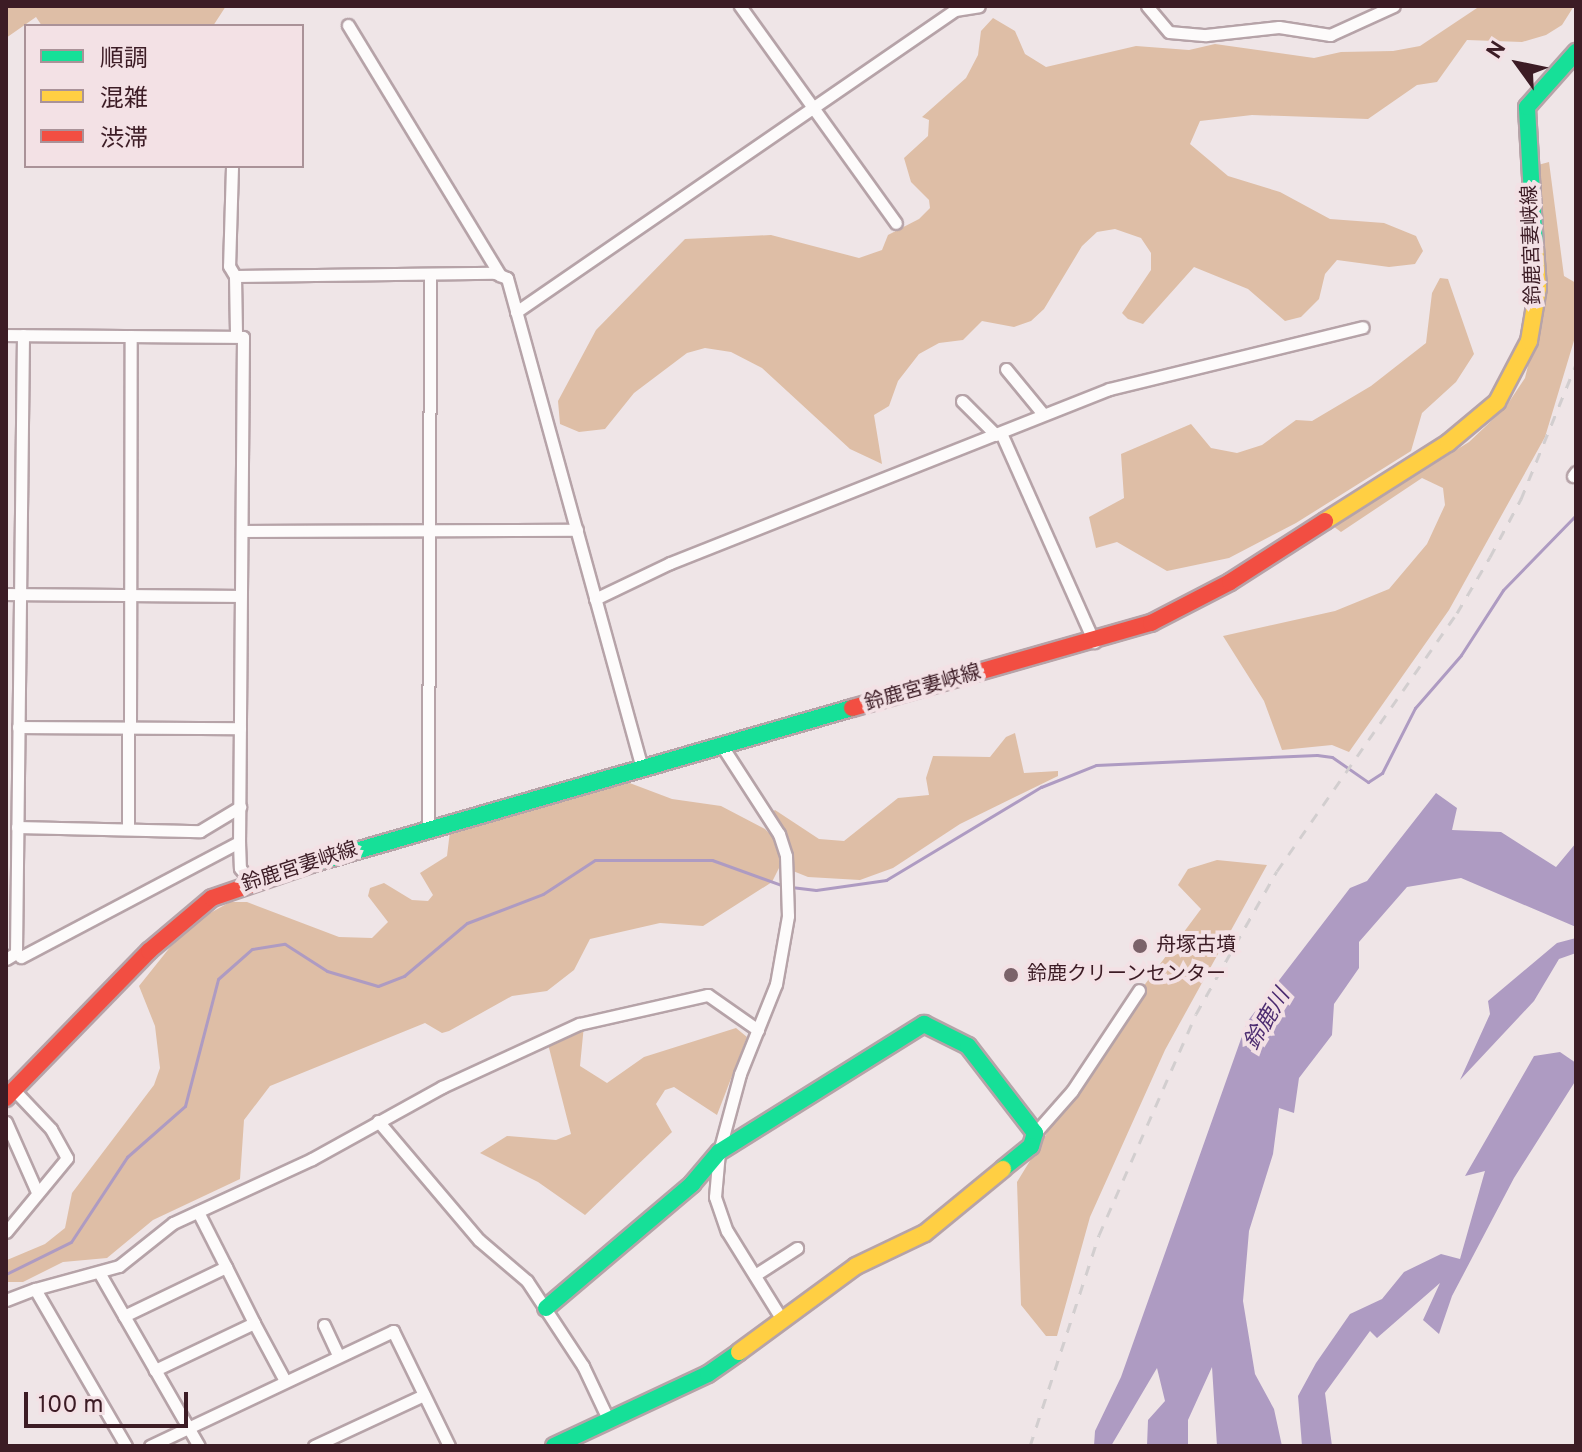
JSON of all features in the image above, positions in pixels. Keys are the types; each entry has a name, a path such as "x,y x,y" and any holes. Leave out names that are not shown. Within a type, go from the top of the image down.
{"main road":[{"name":"鈴鹿宮妻峡線","path":"10,1094 193,910 251,882 428,828 1094,642 1151,623 1230,582 1448,443 1497,402 1523,359 1537,303 1527,107 1576,52"},
{"path":"546,1308 692,1184 719,1152 924,1024 968,1046 1035,1133 1031,1146 925,1233 856,1266 708,1374 554,1446"}],"street":[{"path":"740,6 896,223"},
{"path":"516,312 955,10 979,6"},
{"path":"1147,6 1169,32 1206,35 1279,27 1330,35 1394,6"},
{"path":"348,25 500,275"},
{"path":"232,168 229,266 235,276 236,336"},
{"path":"428,828 430,274"},
{"path":"235,276 430,274 500,275 507,278 642,768"},
{"path":"595,599 670,563 1109,389 1363,327"},
{"path":"6,335 243,337 239,842 240,868 251,882"},
{"path":"23,335 17,827 11,956 21,957 239,842"},
{"path":"128,829 131,336"},
{"path":"1006,369 1043,414"},
{"path":"962,401 998,434 1094,642"},
{"path":"242,531 577,530"},
{"path":"6,594 240,596"},
{"path":"18,727 240,728"},
{"path":"722,746 779,834 787,874 788,900 776,984 740,1074 719,1152 714,1186 720,1215 781,1318"},
{"path":"17,827 200,831 240,807"},
{"path":"1035,1133 1072,1091 1139,990"},
{"path":"6,1300 35,1289 100,1274 198,1212 312,1159 378,1121 549,1036 625,1010 708,995 758,1030"},
{"path":"6,1232 67,1158 51,1129 10,1094"},
{"path":"378,1121 479,1240 527,1281 583,1366 609,1421"},
{"path":"6,1122 37,1192"},
{"path":"198,1212 284,1379"},
{"path":"755,1275 797,1248"},
{"path":"124,1316 226,1267"},
{"path":"100,1274 199,1446"},
{"path":"35,1289 126,1446"},
{"path":"155,1370 254,1323"},
{"path":"324,1325 338,1355"},
{"path":"150,1446 284,1379 393,1331 449,1446"},
{"path":"314,1446 424,1395"}],"shaded area":[{"path":"6,6 226,6 214,24 41,24 36,17 6,38"},
{"path":"1574,6 1562,25 1546,35 1522,42 1467,40 1437,82 1417,85 1368,119 1252,115 1200,121 1190,144 1228,176 1280,192 1330,219 1384,223 1416,236 1423,251 1415,264 1389,267 1337,260 1325,274 1319,299 1301,317 1285,321 1248,289 1194,267 1143,324 1128,319 1122,313 1151,270 1151,253 1141,238 1115,229 1097,232 1082,246 1044,309 1031,321 1014,327 982,321 963,340 939,343 919,354 898,381 889,406 874,415 882,464 850,449 762,368 731,352 705,348 687,353 634,393 605,429 579,432 560,424 558,401 596,330 685,239 771,235 859,258 882,250 888,235 919,219 930,208 929,200 911,182 904,158 928,136 929,120 922,117 966,78 978,55 981,31 993,18 1015,31 1025,54 1046,67 1136,46 1189,50 1215,44 1314,58 1341,52 1393,51 1420,46 1477,8"},
{"path":"1549,162 1564,276 1576,283 1576,334 1545,437 1449,610 1349,752 1332,745 1282,750 1264,701 1223,636 1335,611 1389,589 1427,544 1445,505 1443,488 1422,478 1341,532 1333,526 1469,442 1505,408 1525,378 1533,345 1538,165"},
{"path":"1440,278 1448,279 1474,354 1456,382 1422,413 1411,451 1296,523 1229,558 1167,571 1117,542 1096,548 1089,517 1124,498 1121,454 1191,424 1211,448 1237,453 1262,445 1296,420 1312,421 1371,386 1426,343 1432,293"},
{"path":"1015,733 1024,773 1058,771 1058,776 960,824 893,868 860,880 808,877 793,871 769,814 775,810 819,839 844,841 898,798 929,795 926,778 933,756 990,757 1006,737"},
{"path":"627,782 672,799 721,806 765,829 777,841 780,866 772,882 703,926 660,923 590,939 574,970 547,991 512,996 449,1031 442,1033 425,1023 270,1086 244,1120 240,1179 153,1220 107,1258 63,1262 23,1282 6,1282 7,1260 45,1244 65,1228 72,1193 154,1085 160,1068 155,1026 139,986 187,926 230,902 247,902 339,937 372,938 388,922 368,896 370,888 384,883 412,900 428,901 433,895 420,873 447,856 450,831"},
{"path":"1217,860 1267,865 1165,1050 1090,1217 1057,1336 1046,1336 1021,1305 1017,1182 1105,1038 1201,909 1178,885 1188,869"},
{"path":"584,1025 580,1066 607,1083 644,1057 736,1028 747,1037 717,1115 674,1087 665,1090 656,1104 672,1132 585,1215 538,1182 480,1153 507,1136 556,1140 571,1134 548,1044"}],"water":[{"name":"鈴鹿川","path":"1436,793 1457,808 1452,830 1501,832 1556,867 1576,843 1576,927 1461,878 1407,887 1359,942 1359,968 1334,1004 1332,1035 1299,1078 1294,1113 1279,1108 1273,1154 1249,1231 1243,1301 1255,1374 1274,1409 1282,1446 1217,1446 1212,1367 1188,1420 1188,1446 1147,1446 1148,1420 1165,1401 1157,1368 1111,1446 1094,1446 1095,1431 1121,1377 1247,1022 1350,888 1367,881"},
{"path":"1576,938 1576,953 1559,959 1534,1001 1460,1080 1490,1014 1488,1001 1557,943"},
{"path":"1560,1052 1576,1063 1576,1080 1514,1178 1452,1296 1439,1334 1423,1320 1440,1283 1377,1338 1370,1331 1325,1393 1332,1446 1302,1446 1298,1396 1316,1363 1350,1314 1382,1299 1404,1272 1441,1254 1460,1259 1485,1171 1465,1176 1534,1056"}],"waterway":[{"path":"791,887 816,890 886,880 1041,787 1096,765 1317,755 1332,757 1368,782 1382,773 1415,708 1461,655 1503,590 1576,515"},
{"path":"6,1274 71,1242 127,1157 185,1106 218,979 252,949 285,944 327,971 378,986 404,976 467,923 543,894 595,860 712,860 784,886"}],"railway":[{"path":"1030,1446 1099,1235 1196,1014 1277,871 1457,613 1490,557 1521,499 1576,364"}],"traffic: fast":[{"path":"1535,247 1527,107 1576,52"},
{"path":"311,864 852,708"},
{"path":"546,1308 692,1184 719,1152 924,1024 968,1046 1035,1133 1031,1146 1003,1169"},
{"path":"554,1446 708,1374 739,1352"}],"traffic: slow":[{"path":"1325,521 1448,443 1497,402 1529,341 1538,288 1535,247"},
{"path":"739,1352 856,1266 925,1233 1003,1169"}],"traffic: jam":[{"path":"852,708 1151,623 1230,582 1325,521"},
{"path":"6,1098 149,951 212,898 311,864"}],"place":[{"name":"舟塚古墳","path":"1140,946"},
{"name":"鈴鹿クリーンセンター","path":"1011,975"}]}
